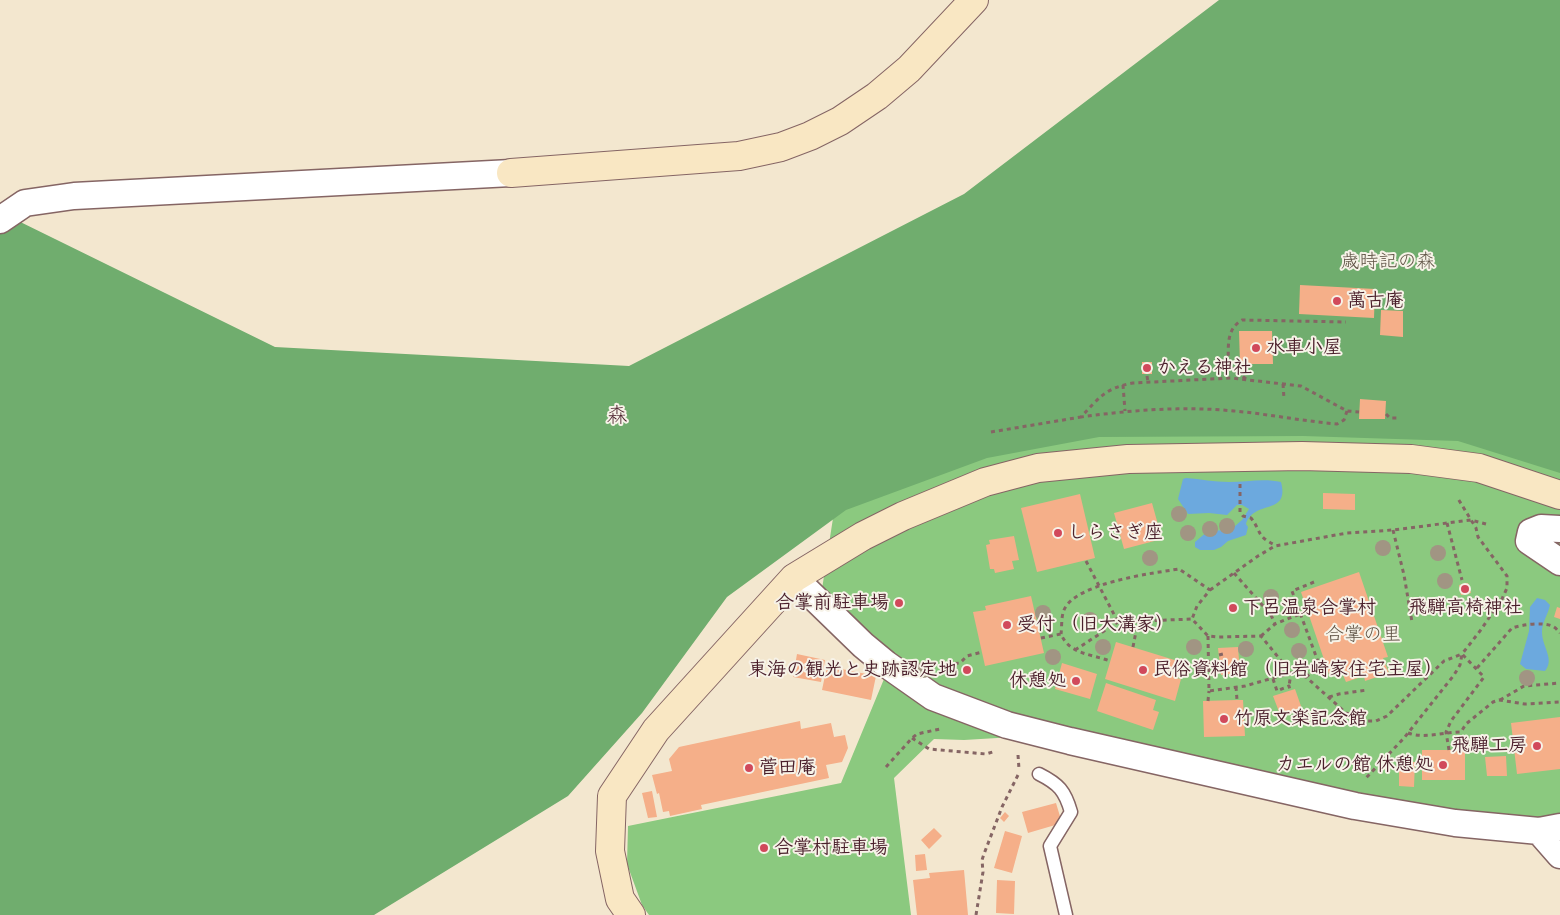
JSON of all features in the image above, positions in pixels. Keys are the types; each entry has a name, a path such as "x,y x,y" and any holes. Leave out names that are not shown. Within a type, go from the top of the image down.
{"street":[{"path":"0,220 25,203 74,196 511,173 739,156 788,144 840,121 877,96 908,68 974,0"},
{"path":"631,915 620,899 610,851 612,796 656,730 794,578 863,536 903,516 985,482 1038,468 1128,459 1302,456 1411,459 1479,468 1560,495"},
{"path":"1560,529 1541,528 1531,532 1529,541 1560,562"},
{"path":"794,578 886,664 933,697 1007,725 1355,806 1455,823 1549,829 1560,855"}],"lane":[{"path":"1040,774 1055,782 1066,796 1071,812 1050,846 1066,915"}],"path":[{"path":"1246,380 1228,365 1230,333 1235,324 1242,320 1346,322"},
{"path":"1147,376 1148,382"},
{"path":"1081,417 1110,389 1123,385 1231,378 1301,386 1347,411 1359,412"},
{"path":"1283,384 1284,399"},
{"path":"1123,385 1125,411"},
{"path":"990,432 1125,411 1176,408 1234,411 1337,424 1344,420 1347,411"},
{"path":"1386,414 1390,418 1397,418"},
{"path":"1240,480 1240,512 1243,516 1249,517 1254,522 1259,534 1275,546"},
{"path":"1357,780 1366,778 1408,733 1454,675 1460,665 1462,654 1502,599 1507,588 1507,576 1478,537 1476,528 1457,497"},
{"path":"1192,618 1197,606 1210,590 1275,546 1347,533 1394,530 1471,520 1486,524"},
{"path":"1447,523 1462,580"},
{"path":"1394,530 1412,622"},
{"path":"1086,561 1118,622"},
{"path":"1110,661 1071,649 1064,642 1060,634 1064,609 1075,598 1098,585 1179,569 1195,578 1210,590"},
{"path":"1234,573 1271,615 1275,624"},
{"path":"1314,582 1292,591 1320,667"},
{"path":"1192,618 1208,636 1219,638 1261,636 1275,624 1300,614"},
{"path":"1075,650 1118,622 1192,618"},
{"path":"1133,647 1138,622"},
{"path":"1477,668 1512,628 1547,624 1554,627 1560,634"},
{"path":"1041,638 1060,634"},
{"path":"1208,636 1208,701"},
{"path":"1261,636 1291,673 1289,688 1277,691 1273,678"},
{"path":"949,664 960,663 967,656 982,652"},
{"path":"1449,750 1446,732 1451,721 1484,677 1462,654"},
{"path":"1209,691 1236,688 1291,673 1306,677 1346,713 1368,721 1376,720 1387,716 1444,661 1462,654"},
{"path":"1306,677 1325,662"},
{"path":"1408,733 1418,736 1461,732 1466,724 1493,702 1524,686 1560,683"},
{"path":"1236,688 1237,700"},
{"path":"1329,697 1367,690"},
{"path":"1500,700 1525,704 1560,702"},
{"path":"886,767 912,738 929,749 945,752 986,754 1000,750"},
{"path":"1012,751 1024,752"},
{"path":"976,915 984,854 1002,807 1018,775 1018,751"}],"green space":[{"name":"歳時記の森","path":"1219,0 1560,0 1560,473 1458,441 1303,436 1099,437 987,458 846,510 727,597 642,713 568,796 374,915 0,915 0,212 275,347 629,366 964,194"},
{"name":"下呂温泉合掌村","path":"1560,0 1560,557 1543,563 1560,575 1560,815 1521,818 1461,812 1305,788 1014,737 964,740 934,739 894,778 911,915 649,915 642,905 627,864 628,826 841,783 884,679 876,647 822,589 838,486"}],"water":[{"path":"1183,479 1223,482 1275,481 1281,482 1282,493 1276,504 1250,516 1246,524 1248,527 1246,535 1228,541 1214,550 1200,550 1195,547 1195,542 1208,531 1226,530 1234,527 1242,520 1249,509 1242,505 1237,505 1227,515 1209,513 1188,514 1178,499"},
{"path":"1537,598 1545,600 1550,605 1542,628 1549,662 1545,671 1526,669 1520,664 1529,631 1530,607"}],"building":[{"name":"萬古庵","path":"1300,285 1375,289 1374,318 1299,314"},
{"path":"1381,310 1403,311 1403,337 1380,335"},
{"name":"水車小屋","path":"1239,331 1272,331 1273,364 1240,364"},
{"name":"かえる神社","path":"1142,362 1152,362 1152,374 1142,374"},
{"path":"1360,399 1386,401 1385,419 1359,419"},
{"path":"1323,493 1355,494 1355,510 1323,509"},
{"name":"しらさぎ座","path":"1080,494 1095,558 1037,572 1021,508"},
{"path":"1152,503 1162,539 1124,549 1114,513"},
{"path":"1014,536 1019,560 1012,561 1014,569 995,573 994,569 990,569 986,545 990,544 989,540"},
{"path":"1359,572 1388,657 1383,658 1389,673 1365,681 1364,676 1346,682 1342,673 1330,677 1301,592"},
{"name":"飛騨高椅神社","path":"1468,583 1471,593 1461,595 1459,585"},
{"name":"受付 （旧大溝家）","path":"1031,596 1044,653 985,666 973,612 986,610 985,606"},
{"path":"1557,607 1560,608 1560,619 1554,617"},
{"name":"民俗資料館 （旧岩崎家住宅主屋）","path":"1116,642 1181,662 1176,678 1181,679 1175,701 1105,679"},
{"path":"1238,647 1240,673 1221,675 1218,648"},
{"path":"797,654 825,660 821,682 793,677"},
{"name":"休憩処","path":"1062,663 1097,674 1090,699 1055,689"},
{"path":"827,666 876,676 871,700 822,690"},
{"path":"1106,683 1156,700 1153,710 1159,712 1153,730 1097,711"},
{"path":"1295,689 1302,709 1281,717 1273,696"},
{"name":"竹原文楽記念館","path":"1243,700 1245,736 1204,737 1203,701"},
{"name":"飛騨工房","path":"1560,717 1560,769 1517,774 1511,723"},
{"name":"菅田庵","path":"800,721 801,729 831,723 834,737 845,735 848,748 842,762 826,765 829,778 701,805 702,809 670,816 669,811 663,812 659,793 657,794 652,775 672,771 669,759 679,747"},
{"name":"カエルの館 休憩処","path":"1422,750 1465,750 1465,780 1422,780"},
{"path":"1506,756 1507,776 1487,776 1485,757"},
{"path":"1399,761 1415,762 1414,787 1399,786"},
{"path":"652,791 657,817 648,818 642,793"},
{"path":"1056,803 1062,823 1028,833 1022,812"},
{"path":"1005,812 1009,816 1004,822 1000,818"},
{"path":"934,828 942,836 929,849 921,840"},
{"path":"1005,831 1022,836 1012,873 994,868"},
{"path":"925,854 927,870 916,871 915,855"},
{"path":"964,870 968,915 917,915 913,880 930,878 929,873"},
{"path":"997,880 1015,881 1014,914 996,913"}],"place":[{"name":"萬古庵","path":"1337,301"},
{"name":"水車小屋","path":"1256,348"},
{"name":"かえる神社","path":"1147,368"},
{"name":"しらさぎ座","path":"1058,533"},
{"name":"飛騨高椅神社","path":"1465,589"},
{"name":"合掌前駐車場","path":"899,603"},
{"name":"下呂温泉合掌村","path":"1233,608"},
{"name":"受付 （旧大溝家）","path":"1007,625"},
{"name":"東海の観光と史跡認定地","path":"967,670"},
{"name":"民俗資料館 （旧岩崎家住宅主屋）","path":"1143,670"},
{"name":"休憩処","path":"1076,681"},
{"name":"竹原文楽記念館","path":"1224,719"},
{"name":"飛騨工房","path":"1537,746"},
{"name":"カエルの館 休憩処","path":"1443,765"},
{"name":"菅田庵","path":"749,768"},
{"name":"合掌村駐車場","path":"764,848"}],"district":[{"name":"森","path":"617,417"}],"park label":[{"name":"合掌の里","path":"1363,635"}]}
